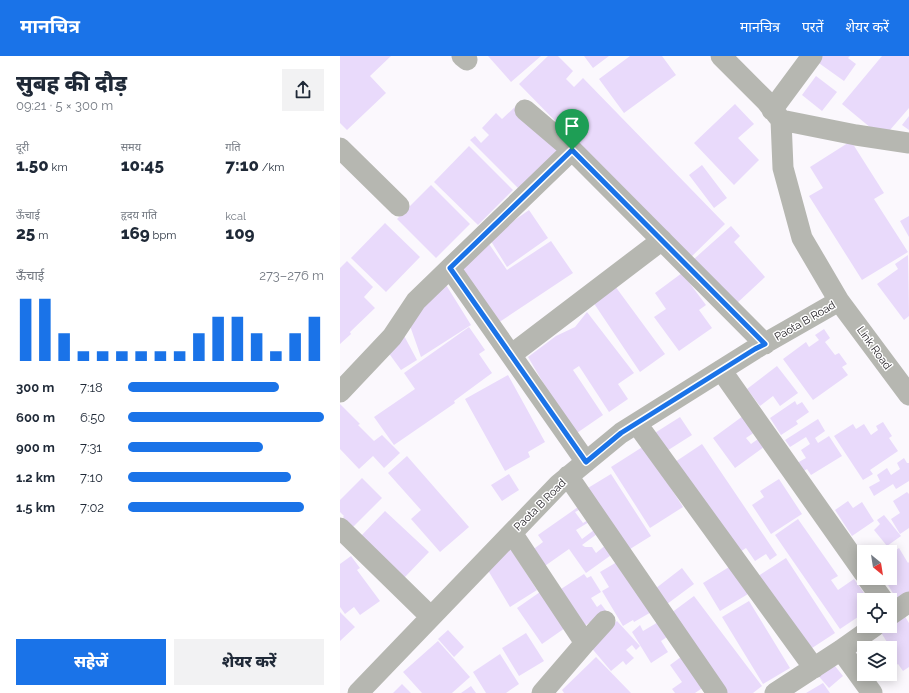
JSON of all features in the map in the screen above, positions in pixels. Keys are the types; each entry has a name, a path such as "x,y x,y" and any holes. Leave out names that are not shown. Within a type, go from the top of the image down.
{"street":[{"path":"721,56 766,101 776,115 856,135 909,143"},
{"path":"776,115 812,56"},
{"path":"525,110 572,150 765,344"},
{"name":"Paota B Road","path":"358,693 568,476 621,433 755,349 839,301 802,238 783,168 776,115"},
{"path":"340,148 399,206"},
{"path":"340,392 392,337 416,301 572,150"},
{"path":"511,355 662,240"},
{"path":"450,268 586,462"},
{"name":"Link Road","path":"839,301 909,395"},
{"path":"721,370 857,563"},
{"path":"637,424 814,668"},
{"path":"568,476 717,693"},
{"path":"340,528 431,616"},
{"path":"512,533 584,643"},
{"path":"873,585 880,593"},
{"path":"542,693 584,643 605,621"},
{"path":"776,693 865,633"},
{"path":"841,650 872,693"}],"building":[{"path":"340,56 391,56 370,76 386,93 347,130 340,123"},
{"path":"488,56 541,56 511,82"},
{"path":"548,56 558,56 573,71 566,79 574,87 583,78 725,224 690,258 564,128 563,129 519,84"},
{"path":"584,56 609,56 593,68"},
{"path":"630,56 662,56 676,75 624,113 599,79"},
{"path":"820,56 850,56 848,58 856,64 844,81 816,61"},
{"path":"882,56 909,56 909,108 883,138 842,104"},
{"path":"816,76 837,92 822,111 802,95"},
{"path":"735,104 754,124 738,138 759,160 734,185 694,143"},
{"path":"516,106 560,150 520,190 470,140 475,136 481,143 489,135 482,128 496,113 502,119"},
{"path":"909,116 909,130 902,125"},
{"path":"851,141 884,193 874,199 908,252 862,280 809,196 823,188 810,167"},
{"path":"469,146 513,190 478,225 434,182"},
{"path":"702,165 727,198 714,208 689,175"},
{"path":"431,185 470,224 436,258 397,219"},
{"path":"529,210 548,238 507,267 489,238"},
{"path":"909,216 909,237 900,221"},
{"path":"385,223 420,257 386,292 351,258"},
{"path":"731,226 740,236 734,242 765,277 736,304 694,259"},
{"path":"487,241 507,270 551,241 573,273 498,323 461,268"},
{"path":"908,255 909,316 904,320 877,284 898,269 895,264"},
{"path":"347,261 373,287 364,297 375,308 340,344 340,268"},
{"path":"682,273 706,305 699,310 712,328 679,351 654,317 666,309 655,293"},
{"path":"443,280 471,325 421,357 409,323"},
{"path":"615,286 665,354 640,372 593,302"},
{"path":"587,312 634,373 618,384 628,399 609,412 579,366 573,370 603,415 574,435 528,357 556,336 575,327"},
{"path":"469,327 485,350 479,354 492,373 454,401 455,403 394,445 374,417 415,389 404,373"},
{"path":"824,329 830,338 825,342 835,355 839,353 847,364 842,367 848,375 813,400 783,359 806,342 809,347 819,340 815,335"},
{"path":"401,330 417,360 401,370 385,348"},
{"path":"777,366 798,393 780,406 773,396 760,406 747,389"},
{"path":"508,375 545,442 528,452 530,457 505,471 465,399"},
{"path":"795,401 797,405 802,402 809,412 796,421 798,424 781,435 770,418"},
{"path":"340,404 374,441 382,435 400,453 384,468 373,456 359,469 340,449"},
{"path":"743,416 755,432 746,438 751,444 758,439 764,447 735,468 713,438"},
{"path":"680,417 692,435 662,454 650,436"},
{"path":"818,419 825,431 815,438 818,443 829,436 842,456 811,475 807,469 802,472 797,463 806,458 801,450 810,444 806,437 790,447 785,440"},
{"path":"883,422 892,436 889,438 898,451 870,470 873,474 863,480 834,436 853,424 856,429 864,424 871,435 878,430 876,426"},
{"path":"702,444 777,555 770,560 766,554 755,561 746,548 734,556 672,464"},
{"path":"644,446 683,507 650,528 611,467"},
{"path":"407,456 469,527 440,552 411,519 421,510 388,473"},
{"path":"904,458 907,463 909,463 909,481 896,489 893,484 874,496 869,487 880,481 877,475 887,468 891,475 900,469 897,463"},
{"path":"509,474 519,490 502,501 491,485"},
{"path":"611,474 651,536 622,554 583,491"},
{"path":"362,478 382,498 353,527 340,512 340,500"},
{"path":"779,479 802,514 771,534 752,505 764,497 760,491"},
{"path":"907,492 909,494 909,528 900,534 891,519 900,513 893,501"},
{"path":"848,501 853,508 862,502 874,521 852,536 835,510"},
{"path":"578,507 579,510 575,512 583,523 588,520 589,522 576,530 582,539 594,530 597,534 582,545 585,547 592,547 596,553 607,544 614,553 586,573 569,549 542,568 531,551 543,542 538,535"},
{"path":"385,511 429,552 404,578 361,536"},
{"path":"884,515 901,536 886,545 874,530 880,524 877,520"},
{"path":"798,519 838,576 831,580 838,590 854,579 864,593 857,593 857,618 840,629 775,535"},
{"path":"510,548 537,590 510,607 486,567"},
{"path":"899,548 908,563 909,562 909,592 897,600 897,593 893,593 888,585 897,585 897,549"},
{"path":"351,556 360,568 357,570 380,601 360,615 354,607 345,614 340,607 340,564"},
{"path":"786,558 835,633 806,652 755,578"},
{"path":"622,559 653,611 634,622 633,620 623,626 602,591 609,587 600,572"},
{"path":"734,564 748,594 720,611 703,583"},
{"path":"682,568 694,584 663,607 651,592"},
{"path":"584,574 587,578 591,576 601,592 591,598 597,607 601,604 607,612 581,628 558,591"},
{"path":"540,592 565,628 542,644 517,608"},
{"path":"694,596 762,686 753,693 724,693 667,616"},
{"path":"749,601 790,668 763,684 722,617"},
{"path":"340,612 355,627 340,641"},
{"path":"904,615 909,623 909,667 903,671 897,665 897,641 886,641 881,633 897,633 897,620"},
{"path":"617,621 640,646 636,650 632,645 626,650 634,658 626,665 623,661 611,671 589,645"},
{"path":"660,621 670,635 661,641 668,652 651,663 632,632 640,625 643,631"},
{"path":"448,630 464,647 454,657 438,639"},
{"path":"526,633 544,661 519,676 502,648"},
{"path":"438,641 470,677 452,693 422,693 403,672"},
{"path":"500,654 519,684 506,693 486,693 473,672"},
{"path":"685,654 707,685 695,693 675,693 672,689 682,682 670,665"},
{"path":"596,657 631,693 564,693 562,690"},
{"path":"831,661 843,676 829,688 815,672"},
{"path":"823,683 830,693 806,693"},
{"path":"402,684 411,693 393,693"},
{"path":"471,686 476,693 461,693"}],"route":[{"path":"572,150 765,344 621,433 586,462 450,268 572,150"}]}
